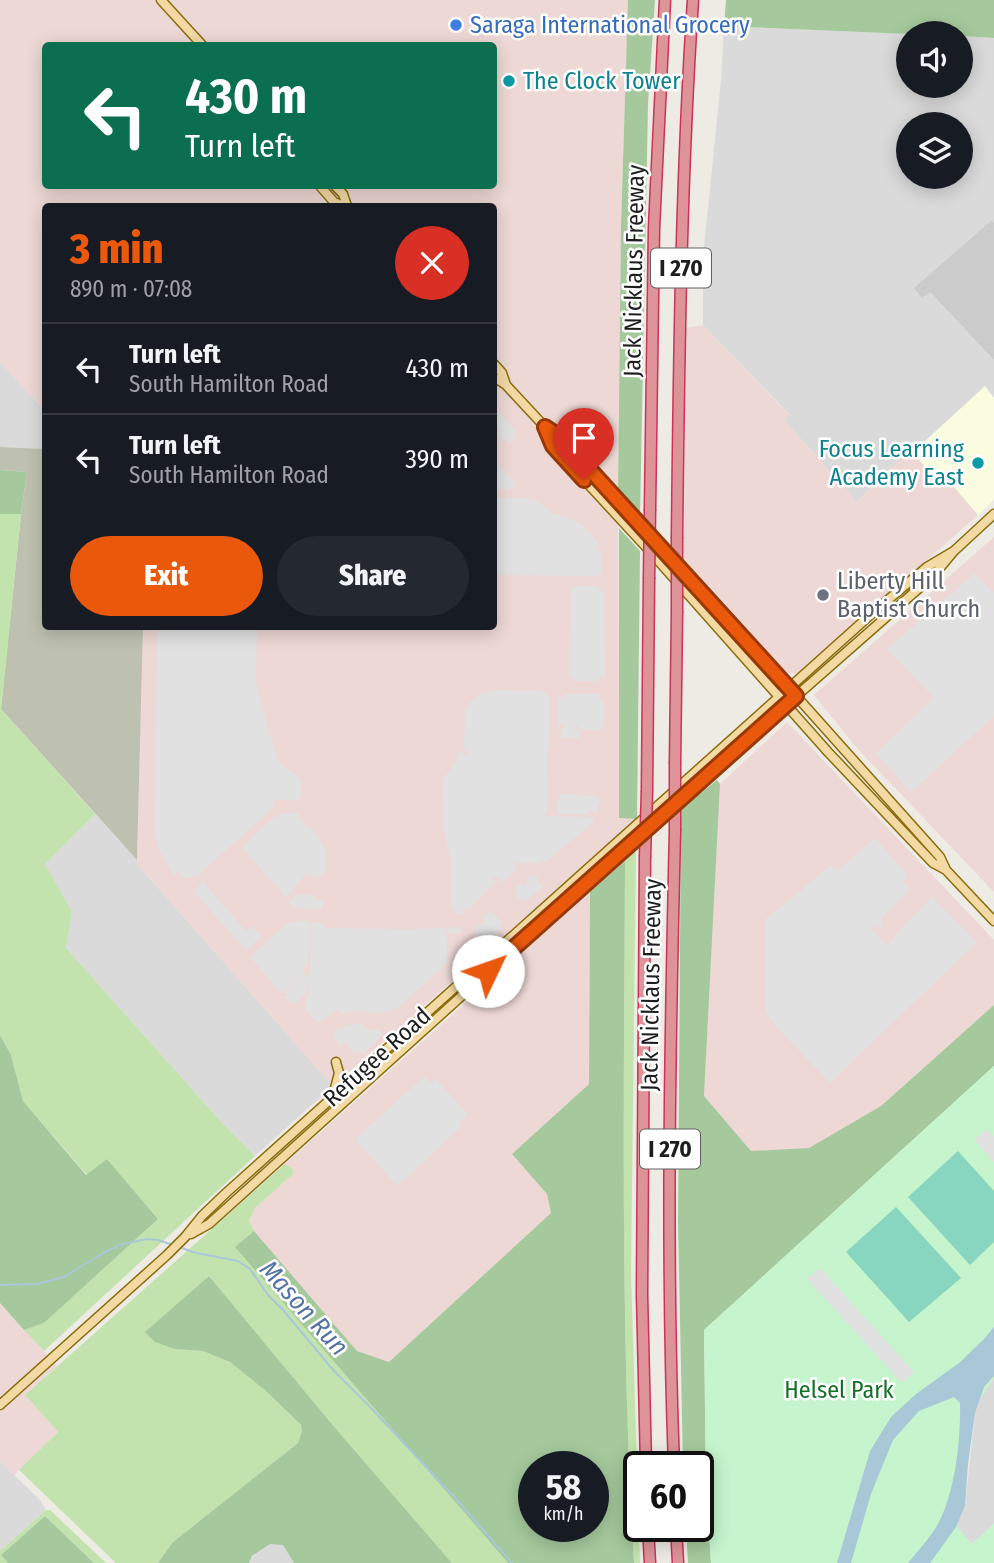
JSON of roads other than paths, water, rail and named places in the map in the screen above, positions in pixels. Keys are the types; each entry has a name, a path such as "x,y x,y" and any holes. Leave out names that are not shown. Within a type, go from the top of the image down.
{"highway":[{"name":"Jack Nicklaus Freeway","path":"646,1451 642,1294 645,857 654,228 665,0"},
{"name":"Jack Nicklaus Freeway","path":"674,1451 669,1189 677,537 682,217 693,0"},
{"path":"649,1542 650,1563"},
{"path":"677,1542 678,1563"}],"main road":[{"path":"162,0 199,42"},
{"path":"323,189 337,203"},
{"path":"497,367 506,384"},
{"path":"497,379 506,384 545,427 561,438 940,857 946,870"},
{"path":"545,427 553,446 778,697 933,863 946,870 994,921"},
{"name":"Refugee Road","path":"183,1239 209,1224 934,575 954,551 994,514"},
{"name":"Refugee Road","path":"0,1405 173,1249 210,1208 877,608 926,567 954,551"},
{"path":"333,1097 340,1073 336,1062"}],"water":[{"path":"994,1327 994,1376 984,1387 975,1413 965,1506 956,1527 930,1563 908,1563 935,1529 952,1485 960,1403 954,1397 919,1411 893,1440 871,1494 851,1563 837,1563 870,1451 891,1417 916,1394 959,1363"}],"waterway":[{"name":"Mason Run","path":"0,1285 37,1284 64,1277 119,1245 147,1239 173,1245"},
{"name":"Mason Run","path":"178,1247 238,1261 250,1269 268,1295 334,1371 456,1499 512,1563"}],"place":[{"name":"Saraga International Grocery","path":"456,25"},
{"name":"The Clock Tower","path":"509,81"},
{"name":"Focus Learning Academy East","path":"978,463"},
{"name":"Liberty Hill Baptist Church","path":"823,595"}],"park label":[{"name":"Helsel Park","path":"839,1390"}]}
